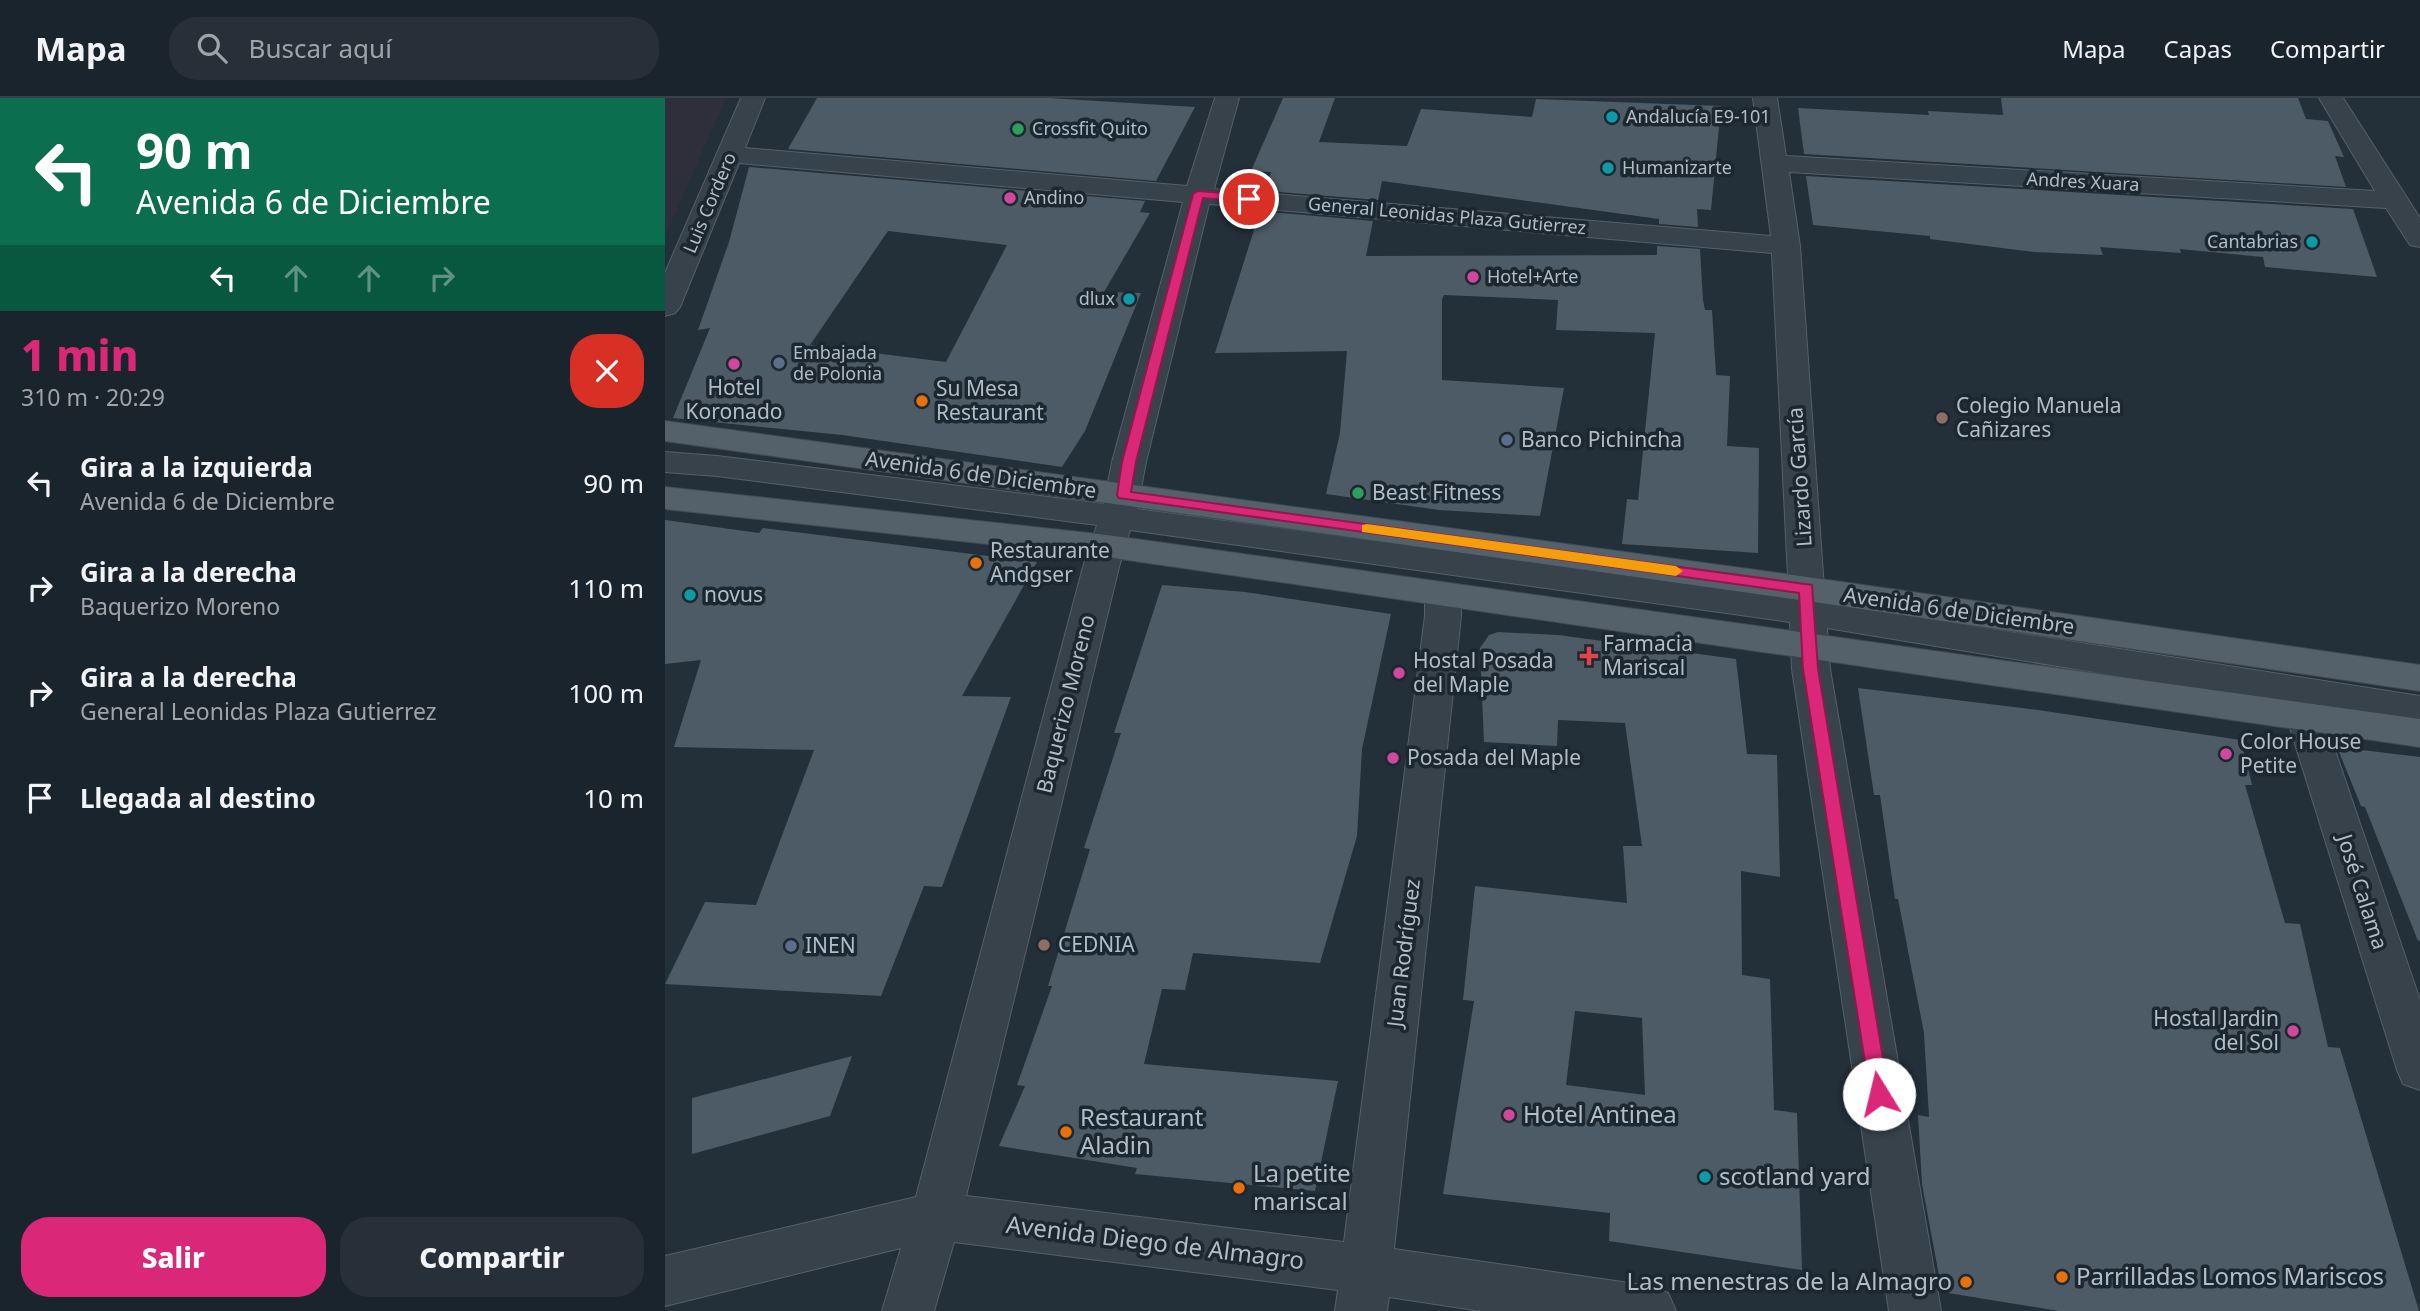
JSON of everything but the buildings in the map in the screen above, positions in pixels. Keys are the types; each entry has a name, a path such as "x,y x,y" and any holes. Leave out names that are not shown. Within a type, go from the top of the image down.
{"main road":[{"name":"Avenida 6 de Diciembre","path":"665,431 1116,519 1443,595 1807,616 2420,678"},
{"name":"Avenida 6 de Diciembre","path":"665,498 1116,519"},
{"name":"Avenida 6 de Diciembre","path":"1807,616 2305,715 2420,733"}],"street":[{"name":"Luis Cordero","path":"665,307 676,257 731,155 753,98"},
{"name":"Baquerizo Moreno","path":"908,1311 936,1216 1198,194 1227,98"},
{"name":"Lizardo García","path":"1765,98 1786,246 1807,616 1915,1311"},
{"path":"2330,98 2383,180 2392,200 2420,239"},
{"name":"General Leonidas Plaza Gutierrez","path":"731,155 1786,246"},
{"name":"Andres Xuara","path":"1773,163 2392,200"},
{"path":"665,462 717,466 1116,519 1807,616 2420,710"},
{"name":"Juan Rodríguez","path":"1363,1290 1437,671 1443,595"},
{"name":"José Calama","path":"2305,715 2420,1070"},
{"name":"Avenida Diego de Almagro","path":"665,1281 936,1216 1363,1290 1650,1311"}],"shaded area":[{"path":"665,98 726,98 665,236"}],"slow traffic":[{"path":"1367,528 1676,571"}],"place":[{"name":"Andalucía E9-101","path":"1612,117"},
{"name":"Crossfit Quito","path":"1018,129"},
{"name":"Humanizarte","path":"1608,168"},
{"name":"Andino","path":"1010,198"},
{"name":"Cantabrias","path":"2312,242"},
{"name":"Hotel+Arte","path":"1473,277"},
{"name":"dlux","path":"1129,299"},
{"name":"Embajada de Polonia","path":"779,363"},
{"name":"Hotel Koronado","path":"734,364"},
{"name":"Su Mesa Restaurant","path":"922,401"},
{"name":"Colegio Manuela Cañizares","path":"1942,418"},
{"name":"Banco Pichincha","path":"1507,440"},
{"name":"Beast Fitness","path":"1358,493"},
{"name":"Restaurante Andgser","path":"976,563"},
{"name":"novus","path":"690,595"},
{"name":"Farmacia Mariscal","path":"1589,656"},
{"name":"Hostal Posada del Maple","path":"1399,673"},
{"name":"Color House Petite","path":"2226,754"},
{"name":"Posada del Maple","path":"1393,758"},
{"name":"CEDNIA","path":"1044,945"},
{"name":"INEN","path":"791,946"},
{"name":"Hostal Jardin del Sol","path":"2293,1031"},
{"name":"Hotel Antinea","path":"1509,1115"},
{"name":"Restaurant Aladin","path":"1066,1132"},
{"name":"scotland yard","path":"1705,1177"},
{"name":"La petite mariscal","path":"1239,1188"},
{"name":"Parrilladas Lomos Mariscos","path":"2062,1277"},
{"name":"Las menestras de la Almagro","path":"1966,1282"}],"route":[{"path":"1249,199 1198,194 1129,462 1124,495 1807,589 1806,612 1811,669 1879,1094"}]}
